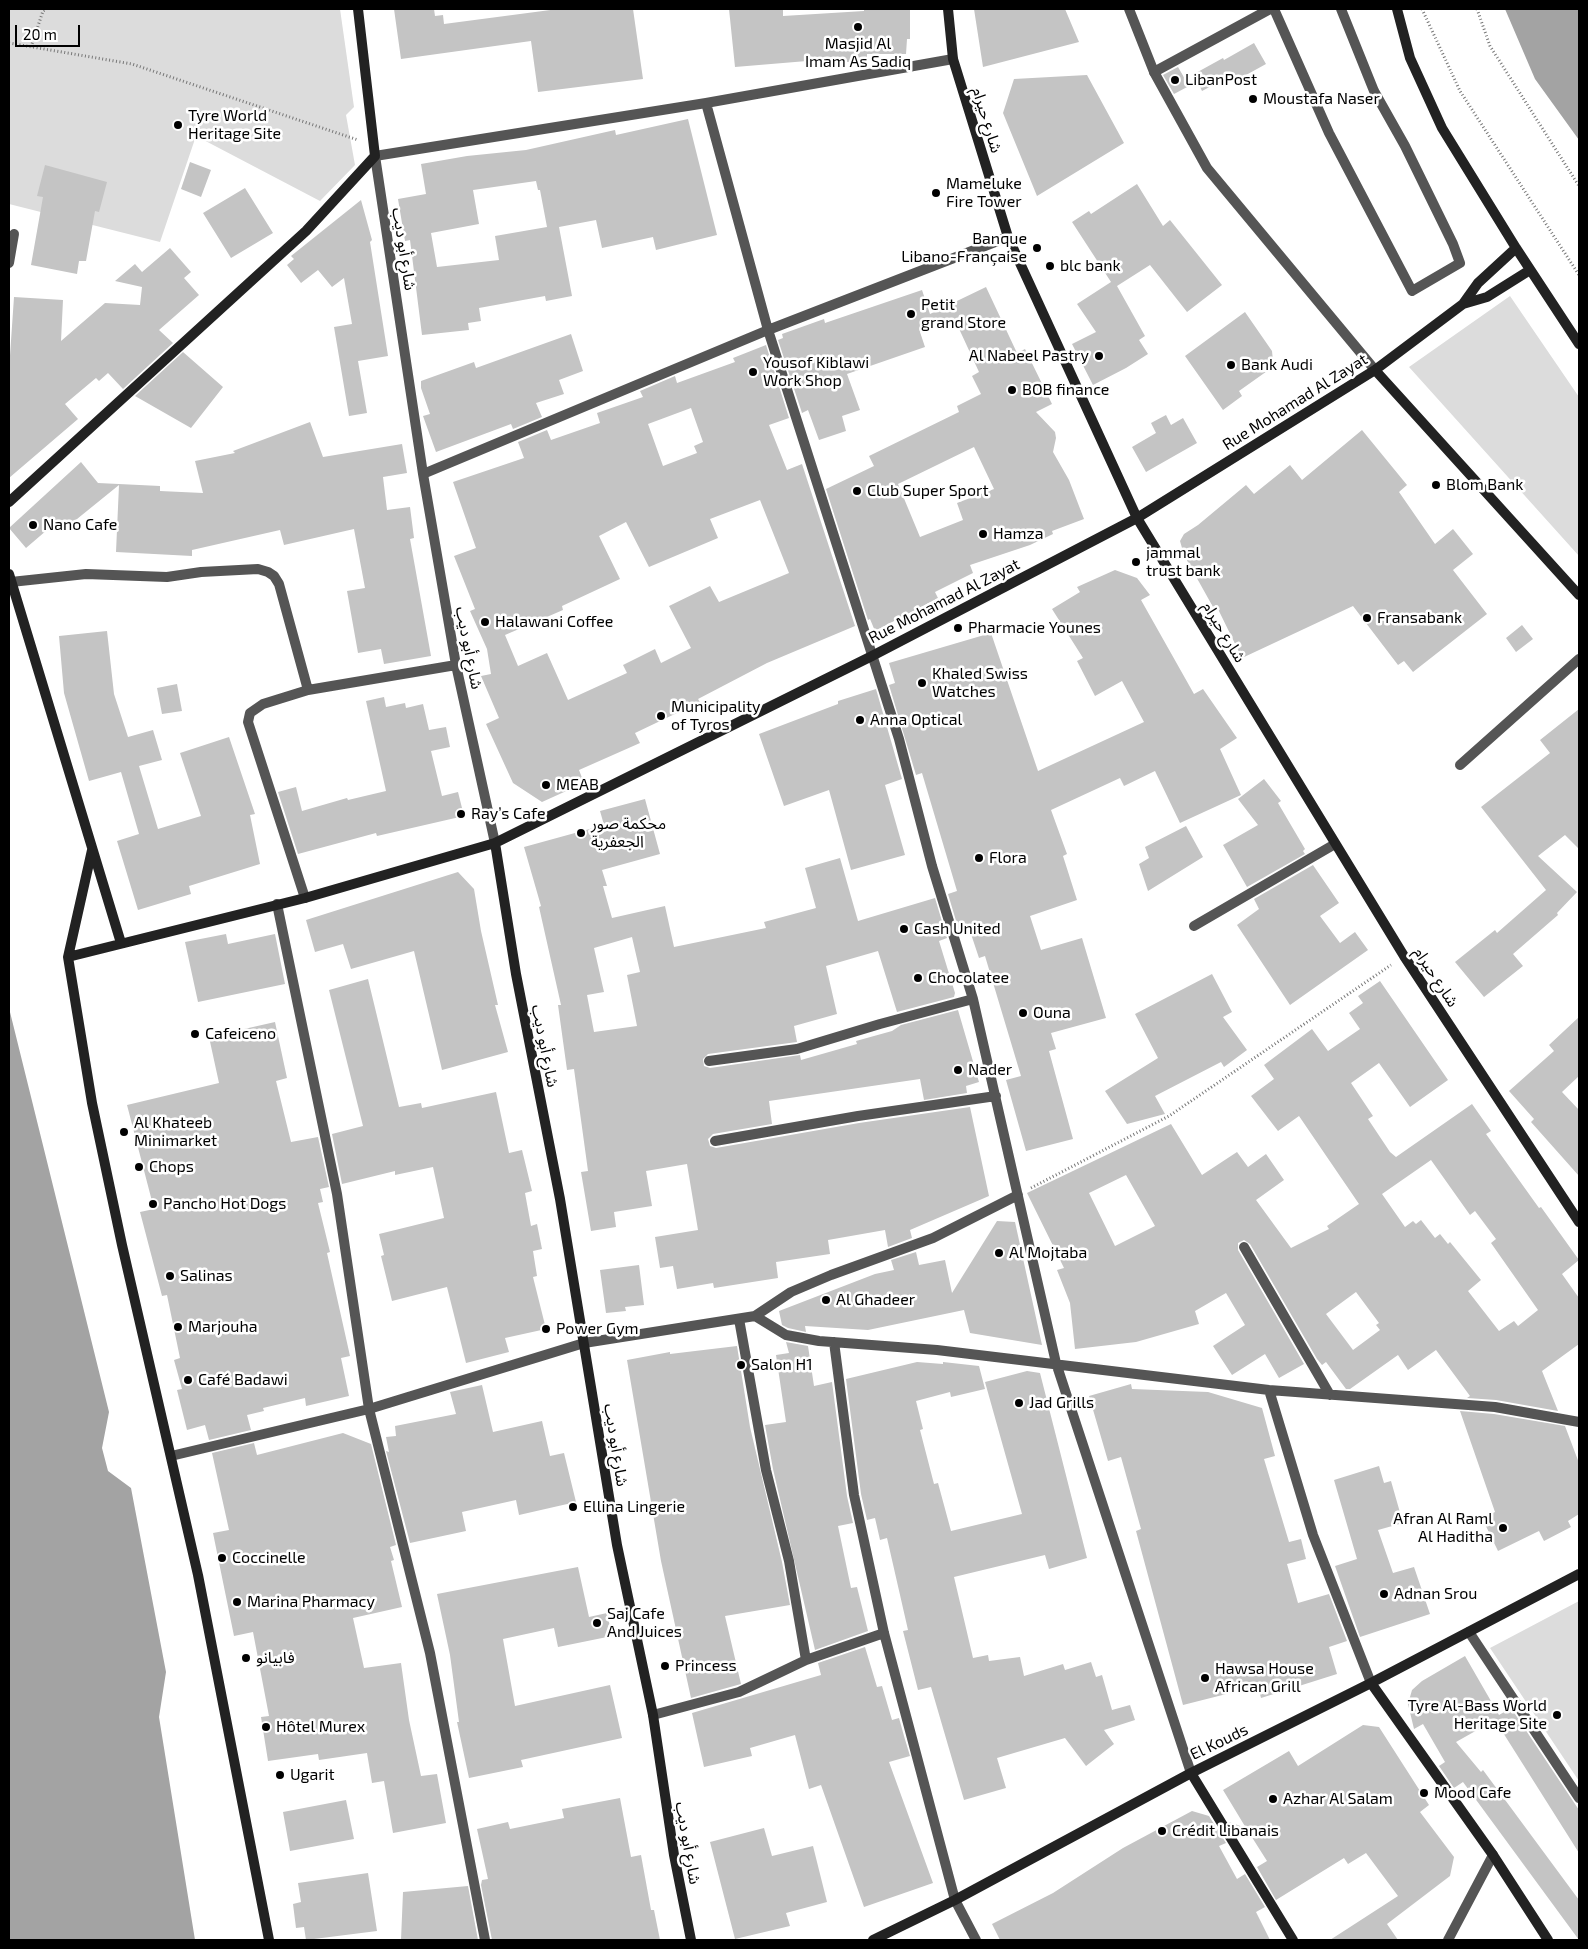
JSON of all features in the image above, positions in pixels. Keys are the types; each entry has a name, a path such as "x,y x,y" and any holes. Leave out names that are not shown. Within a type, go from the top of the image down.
{"main road":[{"path":"9,502 306,231 375,156 358,9"},
{"name":"شارع حيرام","path":"948,9 952,59 1008,237 1137,518 1404,956 1579,1222"},
{"path":"1397,9 1410,58 1442,128 1516,248 1579,344"},
{"path":"1463,304 1478,283 1516,248"},
{"path":"1463,304 1487,297 1530,270"},
{"name":"Rue Mohamad Al Zayat","path":"68,957 305,898 495,843 872,656 1137,518 1375,370 1463,304"},
{"path":"1375,370 1579,595"},
{"path":"10,578 121,943"},
{"name":"شارع أبو ديب","path":"495,843 584,1343 617,1545 654,1715 674,1854 691,1940"},
{"path":"92,850 68,957 92,1103 223,1697 269,1940"},
{"name":"El Kouds","path":"873,1940 955,1900 1191,1773 1371,1683 1579,1574"},
{"path":"1371,1683 1493,1855 1548,1940"},
{"path":"1191,1773 1293,1940"}],"street":[{"path":"1129,9 1154,72 1207,168 1375,370"},
{"path":"1154,72 1270,9"},
{"path":"1274,9 1329,134 1412,291 1460,263 1453,244 1405,146 1374,91 1341,9"},
{"path":"375,156 706,103 952,59"},
{"path":"706,103 768,330 898,739 932,866 972,1000 996,1096 1056,1364 1191,1773"},
{"name":"شارع أبو ديب","path":"375,156 422,474 456,665 495,843"},
{"path":"9,263 14,234"},
{"path":"422,474 768,330 1008,237"},
{"path":"10,578 86,574 167,577 201,572 258,569 268,572 274,576 279,584 308,690"},
{"path":"1460,765 1579,659"},
{"path":"305,898 248,722 250,713 256,708 282,696 456,665"},
{"path":"1194,926 1335,844"},
{"path":"277,904 337,1194 370,1409 430,1653 485,1940"},
{"path":"709,1061 797,1049 880,1024 972,1000"},
{"path":"715,1141 858,1116 996,1096"},
{"path":"171,1456 370,1409 584,1343 755,1316 791,1292 831,1275 933,1238 1018,1195"},
{"path":"1244,1247 1330,1395"},
{"path":"755,1316 786,1335 834,1342 937,1350 1269,1390 1495,1407 1579,1422"},
{"path":"739,1319 766,1470 789,1561 806,1660"},
{"path":"834,1342 854,1495 884,1633 955,1900 976,1940"},
{"path":"1269,1390 1313,1535 1371,1683"},
{"path":"1469,1632 1579,1798"},
{"path":"654,1715 739,1692 806,1660 884,1633"},
{"path":"1448,1940 1493,1855"}],"path":[{"path":"31,47 43,10 46,9"},
{"path":"1422,9 1460,91 1579,275"},
{"path":"1476,9 1490,46 1579,186"},
{"path":"9,43 132,64 373,144"},
{"path":"1018,1195 1169,1116 1404,956"}],"shaded area":[{"name":"Tyre World Heritage Site","path":"9,9 340,9 354,107 346,115 355,165 320,201 196,136 160,242 9,204"},
{"path":"1505,9 1579,9 1579,140 1535,79"},
{"path":"1510,296 1579,397 1579,556 1409,367"},
{"path":"9,1008 109,1412 102,1448 108,1471 131,1488 166,1672 159,1717 195,1940 9,1940"},
{"name":"Tyre Al-Bass World Heritage Site","path":"1579,1601 1579,1781 1490,1648"}],"building":[{"path":"394,9 434,9 435,16 443,15 444,24 558,9 633,9 643,79 538,92 531,41 401,59"},
{"path":"729,9 783,9 783,16 864,11 864,9 910,9 910,39 907,39 906,54 867,54 867,61 807,64 807,61 735,67"},
{"path":"974,9 1065,9 1079,42 983,67"},
{"path":"1254,43 1266,64 1237,80 1234,74 1202,91 1194,74"},
{"name":"LibanPost","path":"1178,67 1189,86 1174,94 1163,75"},
{"path":"1087,75 1124,143 1037,196 1003,113 1014,79"},
{"path":"688,119 717,235 656,250 653,237 602,248 596,220 559,227 572,296 546,301 545,296 479,308 481,321 468,323 469,330 422,335 410,240 405,241 398,199 426,194 421,164 467,156 526,150 615,130 616,135","holes":["536,181 538,190 540,190 547,227 495,236 499,260 437,267 431,233 479,224 473,190"]},
{"path":"190,162 211,170 201,197 181,189"},
{"path":"45,165 107,182 99,212 95,211 86,261 79,261 77,274 31,265 43,197 37,196"},
{"path":"1137,184 1163,226 1170,220 1222,285 1187,312 1150,265 1117,286 1145,336 1139,340 1148,354 1093,385 1072,344 1096,332 1077,304 1111,282 1072,222 1089,211 1091,214"},
{"path":"245,188 273,233 231,258 203,213"},
{"path":"361,200 372,240 370,242 388,356 358,361 367,413 349,416 334,327 352,324 344,278 332,287 318,270 301,283 287,265 294,259 291,256"},
{"path":"170,248 191,272 184,278 199,295 159,330 173,343 123,389 108,373 99,381 96,378 65,404 78,419 9,478 9,370 14,297 63,300 61,341 105,303 140,305 142,287 115,281 135,264 142,272"},
{"path":"986,287 1017,353 1025,349 1052,404 1036,412 1055,432 1056,438 1053,452 1069,480 1084,519 1052,531 1053,534 1030,545 970,565 973,573 935,592 938,598 875,631 870,619 868,620 826,489 874,466 869,456 959,412 957,406 981,394 972,376 979,372 955,320 920,332 925,347 847,374 860,410 842,416 846,431 819,440 808,410 802,413 778,340 783,338 782,334 824,319 825,323 922,290 930,314","holes":["974,447 994,489 957,503 963,520 920,537 898,484"]},
{"name":"Bank Audi","path":"1245,312 1272,351 1273,361 1270,369 1239,391 1242,396 1223,410 1185,356"},
{"path":"571,334 583,371 559,380 564,394 536,403 542,417 513,429 511,424 436,452 423,416 430,414 421,388 421,381 474,362 476,368"},
{"path":"766,345 789,418 769,425 787,470 802,464 855,626 767,663 698,699 700,702 635,733 640,743 579,770 584,783 542,802 513,783 486,724 499,718 481,676 491,674 487,649 470,611 475,609 454,556 476,548 453,482 524,458 518,442 547,430 551,440 600,423 597,413 643,397 640,391 675,376 677,383 735,362 733,358","holes":["691,408 703,442 694,446 697,453 663,466 648,424","760,500 789,573 719,602 710,586 669,606 691,648 661,663 655,649 623,665 627,673 568,700 547,653 518,666 505,635 563,610 562,606 620,579 599,536 626,522 649,567 718,538 710,519"]},
{"path":"183,352 223,387 191,428 135,396"},
{"path":"1166,415 1171,425 1183,418 1197,443 1146,472 1132,447 1156,433 1151,423"},
{"path":"310,422 323,457 402,444 407,473 383,477 387,510 410,507 414,538 410,539 431,656 384,664 381,649 358,653 347,591 365,588 354,529 284,545 280,530 192,550 192,556 116,552 119,485 61,532 54,524 26,548 9,528 81,462 98,483 160,486 160,491 203,493 195,461 235,453 233,451"},
{"path":"1362,430 1407,485 1399,492 1435,544 1453,529 1473,554 1453,570 1487,614 1413,672 1404,661 1398,665 1353,606 1242,658 1216,605 1213,607 1184,555 1180,541 1184,534 1198,525 1246,485 1254,494 1290,465 1302,480"},
{"path":"1115,570 1137,578 1150,595 1141,600 1194,694 1203,689 1237,738 1220,749 1241,795 1180,823 1155,771 1124,786 1120,778 1051,810 1067,854 1063,856 1077,900 1030,916 1041,950 1082,938 1106,1018 1051,1033 1056,1049 1049,1051 1073,1139 1026,1151 1006,1080 1021,1076 985,956 979,958 970,931 960,934 948,894 957,891 922,773 916,775 889,685 895,683 889,663 991,633 1038,771 1144,722 1122,681 1095,696 1077,661 1083,658 1052,609 1080,592 1077,587"},
{"path":"1522,625 1533,639 1516,652 1506,638"},
{"path":"107,631 114,694 128,737 153,730 162,760 139,766 158,829 201,816 180,753 229,737 255,814 250,815 260,864 189,886 191,894 138,910 117,841 139,834 121,772 89,781 64,693 59,636"},
{"path":"177,684 182,711 162,714 157,688"},
{"path":"876,689 902,779 885,785 905,855 851,870 829,790 784,806 759,734 838,704 838,701"},
{"path":"384,697 386,707 405,703 406,708 423,704 429,730 446,727 450,747 431,751 442,796 458,792 464,816 377,836 376,833 298,854 278,792 296,787 302,811 347,798 348,800 386,791 366,701"},
{"path":"1579,709 1579,849 1565,835 1538,856 1577,892 1557,913 1558,915 1513,954 1523,966 1484,997 1455,962 1495,930 1497,933 1546,890 1481,807 1550,753 1540,740"},
{"path":"1264,779 1281,801 1278,803 1305,849 1303,851 1305,854 1247,887 1223,845 1258,825 1238,799"},
{"path":"645,799 660,854 602,870 607,886 603,886 612,918 665,906 674,947 766,928 764,922 816,908 805,868 840,858 858,921 935,898 947,938 939,941 955,993 954,997 897,1012 878,951 826,966 837,1014 794,1026 797,1042 708,1054 703,1059 704,1066 710,1068 800,1055 801,1060 857,1044 856,1041 892,1031 901,1025 958,1010 979,1082 966,1086 967,1093 924,1100 920,1079 769,1101 772,1124 713,1134 708,1139 710,1146 716,1148 859,1123 970,1107 989,1196 910,1230 912,1238 888,1247 885,1230 828,1240 830,1254 776,1262 778,1278 714,1288 713,1283 677,1289 673,1266 660,1268 655,1237 698,1230 687,1164 646,1171 652,1206 614,1212 616,1227 591,1231 581,1172 588,1171 574,1069 567,1070 558,1005 561,1005 539,907 541,906 524,847 604,825 600,811","holes":["632,937 640,972 627,975 637,1026 594,1032 587,995 604,992 594,948"]},
{"path":"1186,826 1203,857 1148,891 1139,864 1149,858 1145,847"},
{"path":"1313,865 1339,903 1320,916 1340,943 1355,932 1368,950 1290,1005 1237,925 1259,909 1254,899"},
{"path":"458,872 474,889 481,931 498,1005 495,1005 508,1052 442,1070 414,951 351,969 343,944 315,952 306,920"},
{"path":"226,934 228,944 275,934 285,984 198,1002 185,942"},
{"path":"1212,974 1232,1012 1223,1017 1247,1050 1224,1067 1221,1062 1155,1096 1165,1114 1127,1124 1105,1091 1158,1058 1135,1014"},
{"path":"368,979 399,1107 421,1103 422,1108 496,1092 509,1153 522,1150 532,1191 525,1193 531,1226 537,1224 542,1249 533,1251 537,1276 533,1277 546,1329 505,1338 509,1352 466,1363 447,1287 392,1301 381,1256 384,1255 379,1234 444,1218 433,1167 395,1175 395,1171 342,1184 332,1134 363,1126 329,990"},
{"path":"1380,981 1448,1080 1410,1107 1379,1063 1351,1083 1373,1116 1368,1119 1390,1152 1396,1157 1472,1104 1491,1131 1486,1134 1579,1260 1562,1274 1579,1298 1579,1344 1542,1371 1558,1411 1496,1400 1467,1398 1470,1396 1436,1350 1408,1370 1398,1355 1350,1389 1346,1389 1326,1362 1322,1365 1317,1359 1250,1244 1244,1240 1238,1243 1238,1250 1304,1364 1279,1378 1265,1354 1232,1375 1213,1346 1245,1325 1226,1293 1195,1311 1199,1324 1136,1342 1075,1349 1070,1303 1057,1270 1064,1268 1027,1193 1171,1124 1202,1175 1237,1152 1248,1167 1266,1154 1284,1180 1256,1200 1291,1248 1329,1229 1327,1226 1359,1204 1299,1116 1278,1131 1251,1096 1274,1079 1264,1065 1312,1029 1328,1051 1360,1029 1349,1013 1363,1003 1358,996","holes":["1431,1160 1470,1215 1475,1211 1496,1239 1491,1243 1538,1310 1518,1326 1514,1321 1499,1331 1468,1291 1481,1280 1450,1242 1448,1244 1440,1234 1435,1238 1421,1220 1416,1224 1413,1221 1405,1227 1382,1194","1126,1175 1155,1226 1115,1246 1089,1193","1356,1292 1379,1323 1376,1325 1380,1330 1353,1350 1326,1314"]},
{"path":"1579,1017 1579,1076 1562,1092 1579,1110 1579,1176 1531,1122 1534,1119 1509,1091 1554,1051 1549,1045"},
{"path":"275,1022 287,1078 276,1081 291,1142 318,1137 329,1187 320,1189 323,1202 318,1203 330,1252 327,1253 350,1356 341,1358 349,1396 306,1406 305,1398 263,1408 264,1411 247,1415 251,1430 209,1440 205,1425 187,1430 177,1390 182,1389 174,1360 180,1358 167,1295 162,1296 140,1212 154,1209 127,1105 219,1083 209,1037"},
{"path":"997,1221 1015,1222 1042,1345 970,1333 964,1310 868,1330 805,1326 806,1332 782,1325 779,1311 875,1274 894,1270 891,1260 916,1252 919,1265 945,1260 952,1293"},
{"path":"639,1265 644,1305 625,1307 626,1311 606,1313 600,1270"},
{"path":"786,1342 808,1346 814,1386 832,1382 847,1496 853,1523 838,1526 851,1588 857,1587 868,1631 815,1650 773,1469 765,1425 786,1422 776,1355 789,1353"},
{"path":"737,1346 750,1427 782,1562 790,1605 725,1616 741,1684 691,1698 661,1561 627,1360 670,1352 670,1354"},
{"path":"917,1362 943,1364 943,1362 979,1366 985,1389 951,1397 950,1392 916,1401 923,1429 920,1430 934,1484 938,1483 951,1531 1022,1514 985,1382 1027,1371 1040,1373 1087,1558 1049,1569 1045,1555 954,1577 973,1658 988,1655 989,1661 1020,1657 1024,1676 1063,1664 1065,1670 1091,1662 1096,1677 1102,1675 1112,1710 1130,1705 1135,1720 1104,1730 1114,1744 1086,1766 1065,1738 997,1758 1006,1788 964,1800 931,1687 918,1690 903,1631 908,1630 887,1538 880,1540 875,1518 867,1520 861,1494 846,1379"},
{"path":"1131,1384 1132,1389 1208,1392 1262,1408 1275,1456 1264,1459 1289,1542 1301,1539 1306,1559 1287,1564 1298,1603 1329,1594 1347,1641 1329,1647 1337,1674 1261,1698 1258,1686 1183,1705 1136,1531 1141,1529 1121,1457 1108,1461 1089,1396"},
{"path":"482,1385 493,1432 542,1421 550,1456 564,1453 576,1502 519,1515 516,1500 462,1512 466,1531 410,1543 386,1451 389,1452 386,1437 396,1436 395,1426 456,1414 450,1392"},
{"path":"1460,1411 1494,1414 1565,1426 1579,1463 1579,1514 1568,1521 1571,1527 1544,1541 1539,1531 1498,1551 1482,1518 1495,1512"},
{"path":"343,1433 371,1444 396,1545 390,1547 394,1560 391,1561 402,1607 353,1618 364,1668 401,1663 409,1720 421,1776 437,1774 446,1823 393,1833 384,1781 372,1783 367,1753 319,1760 318,1754 268,1761 261,1717 269,1716 253,1632 234,1636 213,1533 229,1530 212,1453 254,1443 257,1455"},
{"path":"1379,1466 1384,1483 1391,1481 1403,1523 1378,1530 1393,1573 1414,1567 1430,1614 1360,1637 1335,1566 1357,1559 1334,1480"},
{"path":"578,1567 589,1617 607,1613 612,1636 558,1647 554,1628 503,1639 515,1706 610,1685 622,1738 521,1760 523,1767 469,1778 457,1722 459,1722 450,1655 437,1594"},
{"path":"865,1647 877,1687 882,1686 892,1720 899,1718 910,1756 889,1762 933,1883 864,1907 821,1785 809,1789 795,1735 750,1748 752,1756 704,1767 692,1713 821,1675 818,1663"},
{"path":"1465,1656 1499,1715 1511,1708 1579,1810 1579,1853 1495,1720 1456,1742 1481,1772 1483,1770 1579,1900 1579,1940 1463,1782 1454,1788 1439,1766 1445,1762 1423,1724 1414,1729 1408,1704 1412,1690 1422,1681"},
{"path":"1363,1725 1379,1727 1429,1805 1420,1812 1454,1857 1450,1876 1387,1924 1398,1940 1330,1940 1398,1896 1366,1853 1348,1864 1344,1858 1276,1900 1257,1867 1267,1861 1248,1831 1238,1836 1229,1822 1246,1828 1223,1790 1289,1751 1298,1766"},
{"path":"620,1798 631,1857 641,1855 651,1910 654,1910 660,1940 492,1940 481,1885 482,1880 488,1879 477,1829 508,1822 510,1829 564,1818 562,1809"},
{"path":"346,1800 354,1839 290,1851 283,1812"},
{"path":"1192,1811 1209,1816 1226,1843 1219,1846 1237,1879 1245,1874 1265,1907 1256,1912 1270,1940 1000,1940 992,1924 1053,1893 1123,1848"},
{"path":"764,1828 772,1856 813,1846 827,1902 786,1913 790,1926 735,1939 710,1842"},
{"path":"368,1873 377,1931 306,1940 304,1927 296,1928 293,1904 301,1902 298,1883"},
{"path":"468,1886 478,1940 401,1940 403,1892"}],"place":[{"name":"Masjid Al Imam As Sadiq","path":"858,27"},
{"name":"LibanPost","path":"1175,80"},
{"name":"Moustafa Naser","path":"1253,99"},
{"name":"Tyre World Heritage Site","path":"178,125"},
{"name":"Mameluke Fire Tower","path":"936,193"},
{"name":"Banque Libano-Française","path":"1037,248"},
{"name":"blc bank","path":"1050,266"},
{"name":"Petit grand Store","path":"911,314"},
{"name":"Al Nabeel Pastry","path":"1099,356"},
{"name":"Bank Audi","path":"1231,365"},
{"name":"Yousof Kiblawi Work Shop","path":"753,372"},
{"name":"BOB finance","path":"1012,390"},
{"name":"Blom Bank","path":"1436,485"},
{"name":"Club Super Sport","path":"857,491"},
{"name":"Nano Cafe","path":"33,525"},
{"name":"Hamza","path":"983,534"},
{"name":"jammal trust bank","path":"1136,562"},
{"name":"Fransabank","path":"1367,618"},
{"name":"Halawani Coffee","path":"485,622"},
{"name":"Pharmacie Younes","path":"958,628"},
{"name":"Khaled Swiss Watches","path":"922,683"},
{"name":"Municipality of Tyros","path":"661,716"},
{"name":"Anna Optical","path":"860,720"},
{"name":"MEAB","path":"546,785"},
{"name":"Ray’s Cafe","path":"461,814"},
{"name":"محكمة صور الجعفرية","path":"581,833"},
{"name":"Flora","path":"979,858"},
{"name":"Cash United","path":"904,929"},
{"name":"Chocolatee","path":"918,978"},
{"name":"Ouna","path":"1023,1013"},
{"name":"Cafeiceno","path":"195,1034"},
{"name":"Nader","path":"958,1070"},
{"name":"Al Khateeb Minimarket","path":"124,1132"},
{"name":"Chops","path":"139,1167"},
{"name":"Pancho Hot Dogs","path":"153,1204"},
{"name":"Al Mojtaba","path":"999,1253"},
{"name":"Salinas","path":"170,1276"},
{"name":"Al Ghadeer","path":"826,1300"},
{"name":"Marjouha","path":"178,1327"},
{"name":"Power Gym","path":"546,1329"},
{"name":"Salon H1","path":"741,1365"},
{"name":"Café Badawi","path":"188,1380"},
{"name":"Jad Grills","path":"1019,1403"},
{"name":"Ellina Lingerie","path":"573,1507"},
{"name":"Afran Al Raml Al Haditha","path":"1503,1528"},
{"name":"Coccinelle","path":"222,1558"},
{"name":"Adnan Srou","path":"1384,1594"},
{"name":"Marina Pharmacy","path":"237,1602"},
{"name":"Saj Cafe And Juices","path":"597,1623"},
{"name":"فابيانو","path":"246,1658"},
{"name":"Princess","path":"665,1666"},
{"name":"Hawsa House African Grill","path":"1205,1678"},
{"name":"Tyre Al-Bass World Heritage Site","path":"1557,1715"},
{"name":"Hôtel Murex","path":"266,1727"},
{"name":"Ugarit","path":"280,1775"},
{"name":"Mood Cafe","path":"1424,1793"},
{"name":"Azhar Al Salam","path":"1273,1799"},
{"name":"Crédit Libanais","path":"1162,1831"}]}
